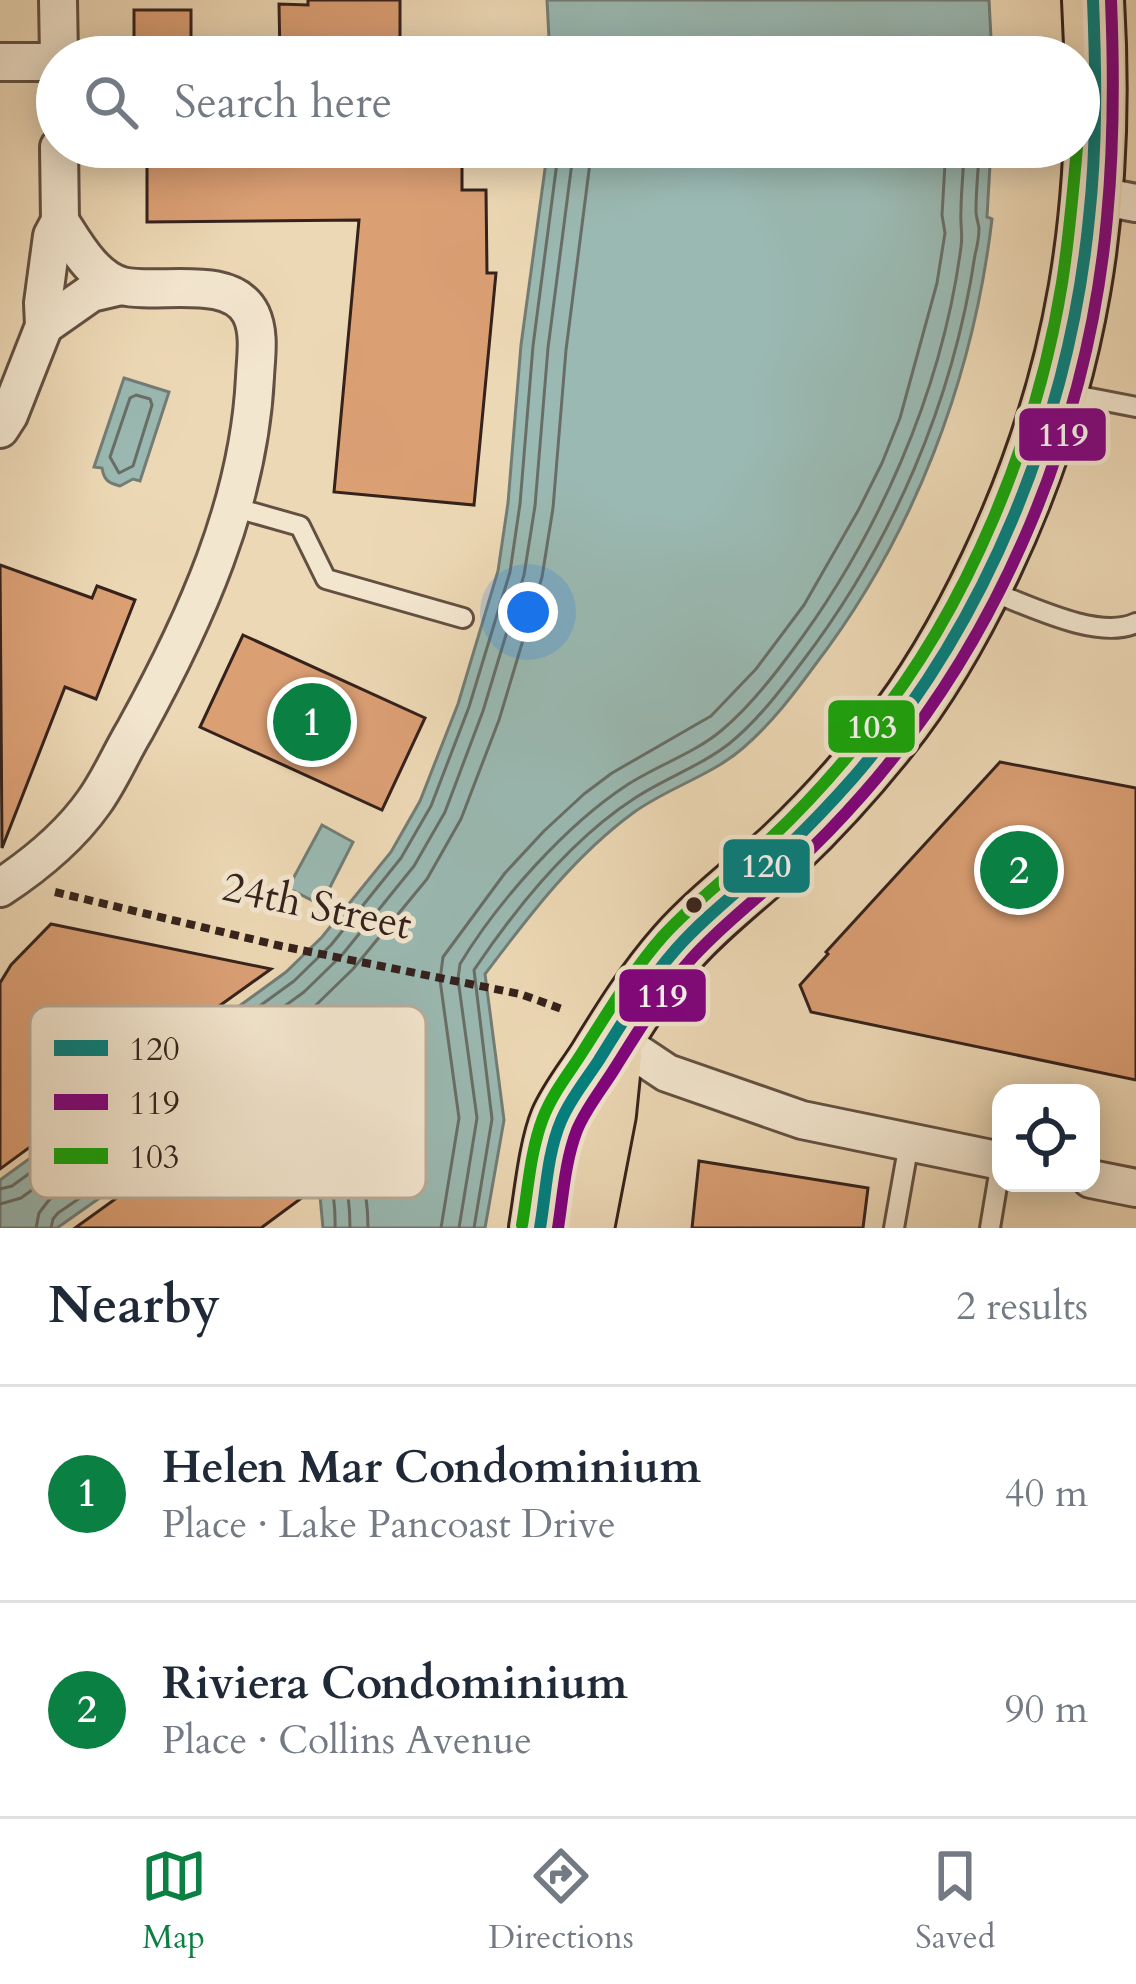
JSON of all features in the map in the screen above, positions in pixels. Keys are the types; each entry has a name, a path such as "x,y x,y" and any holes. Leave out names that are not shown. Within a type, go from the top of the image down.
{"main road":[{"path":"1093,0 1094,36"},
{"path":"540,1228 560,1122 630,1010 680,944 813,821 889,735 937,664 980,587 1020,501 1115,199 1100,115"},
{"path":"583,1228 605,1114 613,1037"}],"street":[{"path":"58,0 58,36"},
{"path":"0,62 36,61"},
{"path":"0,429 44,326 52,236 60,221 59,168"},
{"path":"60,221 88,263 121,286"},
{"path":"0,888 52,849 94,802 145,711 200,602 233,507 254,415 257,337 250,313 238,298 216,290 121,286 91,293 44,326"},
{"path":"613,1037 668,1072 802,1120 992,1159"},
{"path":"1100,1181 1136,1189"}],"lane":[{"path":"1058,391 1136,407"},
{"path":"233,507 300,526 326,579 463,618"},
{"path":"980,587 1058,617 1114,630 1136,623"},
{"path":"894,1228 909,1143"},
{"path":"990,1228 996,1192"}],"path":[{"name":"24th Street","path":"53,892 281,946 520,994 562,1010"}],"water":[{"path":"547,0 989,0 991,36 549,36"},
{"path":"545,168 990,168 987,217 992,219 983,279 953,397 909,510 850,616 753,739 611,830 553,888 485,974 504,1120 485,1228 323,1228 320,1198 426,1198 426,1006 239,1006 286,972 322,937 391,852 420,801 458,704 498,571"},
{"path":"124,378 169,392 140,481 133,479 120,486 107,480 102,468 94,467"},
{"path":"322,825 353,842 321,905 288,888"},
{"path":"30,1158 30,1198 100,1198 57,1228 0,1228 0,1180"}],"building":[{"path":"308,0 400,0 400,36 280,36 279,4 308,5"},
{"path":"134,10 191,10 191,36 134,36"},
{"path":"147,168 462,168 462,190 486,190 487,273 496,273 474,505 334,492 359,220 147,222"},
{"path":"0,565 92,598 97,586 135,600 96,699 65,687 2,848"},
{"path":"243,635 425,718 382,810 200,727"},
{"path":"1000,762 1136,788 1136,1080 811,1012 800,985"},
{"path":"51,924 271,969 219,1006 30,1006 30,1147 0,1169 0,983"},
{"path":"699,1161 868,1188 863,1228 692,1228"},
{"path":"117,1198 302,1198 261,1228 75,1228"}],"transit line":[{"name":"120","path":"1093,0 1094,36"},
{"name":"119","path":"558,1228 577,1130 651,1011 693,957 829,831 913,732 957,667 1030,525 1058,450 1097,296 1111,163 1111,0"},
{"name":"103","path":"522,1225 535,1144 547,1108 632,976 676,923 784,825 846,758 905,682 967,576 1016,460 1051,342 1075,168"},
{"name":"120","path":"540,1228 561,1121 636,1002 702,922 811,824 853,778 944,654 981,586 1014,516 1063,369 1079,294 1093,168"}],"place":[{"name":"Helen Mar Condominium","path":"312,722"},
{"name":"Riviera Condominium","path":"1019,870"}]}
